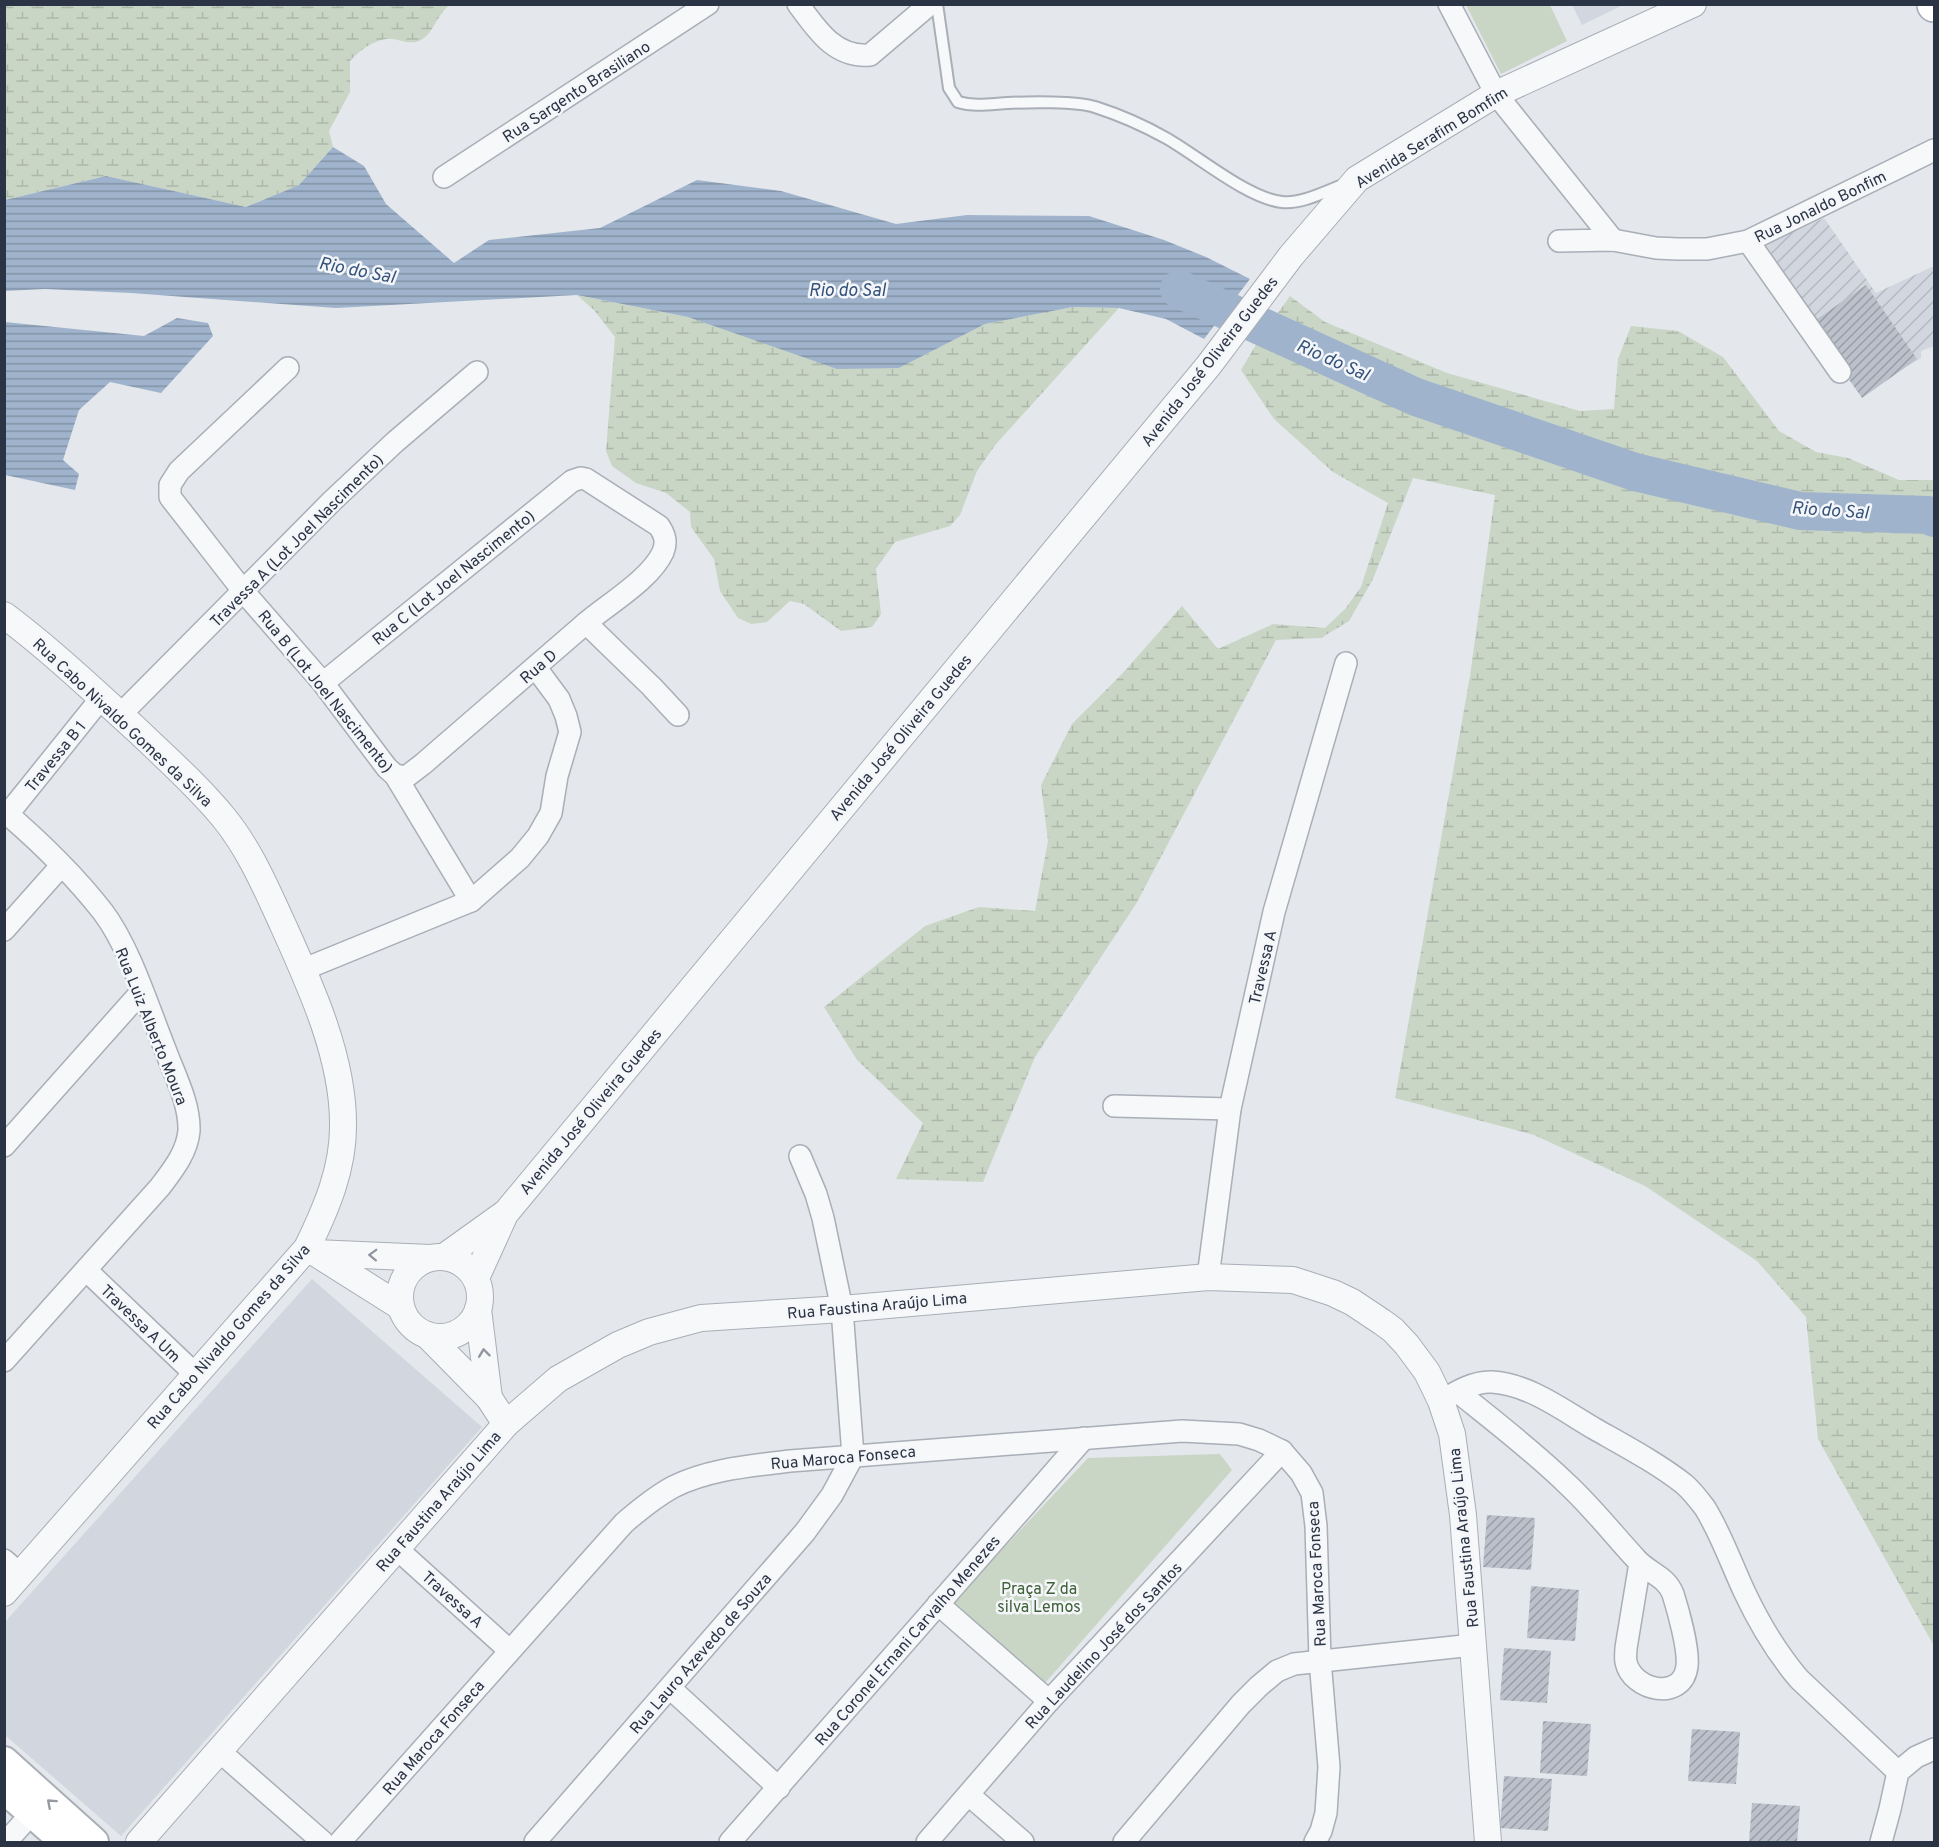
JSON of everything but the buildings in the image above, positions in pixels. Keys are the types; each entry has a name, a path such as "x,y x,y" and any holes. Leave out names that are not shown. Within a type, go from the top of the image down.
{"main road":[{"path":"4,1761 94,1842"},
{"path":"4,1789 65,1842"}],"street":[{"name":"Rua Sargento Brasiliano","path":"444,177 708,4"},
{"path":"798,4 819,31 836,47 848,54 859,56 870,55 930,4"},
{"path":"1449,4 1496,94 1613,240"},
{"name":"Avenida Serafim Bomfim","path":"1291,256 1357,179 1496,94 1693,4"},
{"name":"Rua Jonaldo Bonfim","path":"1559,241 1613,240 1656,248 1678,249 1707,249 1748,241 1935,150"},
{"path":"1748,241 1840,372"},
{"name":"Avenida José Oliveira Guedes","path":"476,1278 505,1214 1209,365 1291,256"},
{"name":"Rua B (Lot Joel Nascimento)","path":"288,368 179,471 172,481 170,497 177,509 323,683 387,768 395,775 471,901"},
{"name":"Travessa A (Lot Joel Nascimento)","path":"120,715 355,479 477,372"},
{"name":"Rua C (Lot Joel Nascimento)","path":"323,683 576,479 586,479 654,522 666,538"},
{"name":"Rua D","path":"395,775 406,777 423,764 641,578 656,563 663,551 666,538"},
{"name":"Rua Cabo Nivaldo Gomes da Silva","path":"4,615 45,646 187,777 225,819 256,865 324,1025 341,1087 343,1124 336,1180 311,1251 10,1576"},
{"path":"586,623 678,715"},
{"name":"Travessa A","path":"1208,1277 1230,1109 1274,912 1346,663"},
{"path":"302,970 471,901 520,858 538,836 553,806 557,776 569,738 570,726 559,699 536,668"},
{"name":"Travessa B 1","path":"6,812 102,697"},
{"name":"Rua Luiz Alberto Moura","path":"4,1362 160,1187 178,1162 187,1143 188,1118 182,1095 142,991 123,947 104,913 61,866 6,812"},
{"path":"4,930 61,866"},
{"path":"4,1146 142,991"},
{"path":"1114,1106 1230,1109"},
{"path":"800,1156 824,1218 842,1309 853,1456"},
{"name":"Avenida José Oliveira Guedes","path":"437,1257 505,1214"},
{"path":"311,1251 437,1257 457,1260 468,1267 476,1278 480,1290 478,1309 489,1398"},
{"path":"311,1251 401,1307"},
{"path":"437,1257 418,1263 409,1271 402,1282 401,1307 407,1319 416,1329 427,1335 489,1398 506,1424"},
{"name":"Travessa A Um","path":"87,1271 195,1374"},
{"name":"Rua Faustina Araújo Lima","path":"139,1842 506,1424 558,1379 618,1345 649,1332 701,1318 842,1309 1208,1277 1293,1280 1326,1290 1352,1302 1393,1330 1450,1396 1452,1434 1463,1515 1488,1842"},
{"path":"427,1335 440,1337 452,1335 464,1329 473,1320 478,1309"},
{"path":"1450,1396 1485,1382 1495,1382 1522,1389 1632,1450 1684,1485 1705,1509 1732,1562 1744,1592 1786,1665 1898,1772"},
{"path":"1450,1396 1564,1481 1640,1563 1660,1576 1668,1585 1675,1602 1687,1653 1687,1667 1681,1680 1671,1688 1661,1690 1643,1684 1630,1671 1626,1661 1626,1648 1640,1563"},
{"name":"Rua Maroca Fonseca","path":"340,1842 624,1523 672,1487 706,1474 734,1468 1084,1438 1214,1431 1239,1434 1282,1451 1307,1482 1315,1508 1320,1660 1329,1788 1326,1813 1315,1842"},
{"name":"Rua Coronel Ernani Carvalho Menezes","path":"730,1842 1084,1438"},
{"name":"Rua Laudelino José dos Santos","path":"927,1842 1049,1701 1282,1451"},
{"name":"Rua Lauro Azevedo de Souza","path":"535,1842 805,1532 832,1495 853,1456"},
{"name":"Travessa A","path":"396,1548 509,1650"},
{"path":"938,1604 1049,1701"},
{"name":"Rua Maroca Fonseca","path":"1124,1842 1259,1686 1277,1671 1293,1664 1320,1660 1473,1645"},
{"path":"670,1688 779,1788"},
{"name":"Rua Faustina Araújo Lima","path":"1470,1842 1479,1739"},
{"path":"1881,1842 1898,1772 1916,1757 1935,1749"},
{"path":"218,1750 323,1842"},
{"path":"969,1794 1023,1842"},
{"path":"6,1842 32,1813"}],"lane":[{"path":"936,4 949,88 958,102 974,105 1011,102 1091,106 1132,120 1167,138 1229,179 1270,199 1282,202 1293,202 1314,196 1357,179"}],"shaded area":[{"path":"1572,5 1623,5 1582,25"},
{"path":"1824,218 1876,293 1934,266 1934,346 1921,351 1921,358 1864,393 1758,248"},
{"path":"312,1279 482,1427 121,1836 5,1735 5,1622"}],"green space":[{"path":"4,5 450,5 421,40 412,42 381,40 366,47 354,57 350,61 350,92 329,131 333,147 299,185 246,207 106,176 5,200"},
{"path":"1466,5 1550,5 1567,41 1501,74"},
{"path":"577,295 688,317 899,368 985,324 1073,307 1119,308 996,444 977,471 960,515 950,526 895,542 876,569 881,614 872,627 841,631 804,604 790,601 767,622 751,624 738,618 720,591 714,559 691,527 690,512 666,493 636,483 612,466 606,451 615,337 594,310"},
{"path":"1290,296 1325,322 1447,373 1580,411 1614,409 1618,359 1631,326 1678,331 1723,357 1779,431 1816,452 1848,458 1899,480 1934,480 1934,1646 1818,1439 1806,1317 1757,1261 1645,1186 1534,1135 1395,1098 1470,676 1495,495 1413,478 1373,579 1349,621 1321,638 1276,640 1136,904 1035,1057 983,1182 896,1179 923,1123 857,1060 824,1007 925,926 979,907 1035,911 1048,841 1041,785 1072,724 1122,674 1182,606 1218,649 1273,624 1325,628 1345,609 1361,587 1388,503 1333,472 1274,419 1241,370 1260,338"},
{"name":"Praça Z da silva Lemos","path":"1220,1454 1232,1470 1045,1683 951,1604 1088,1458"}],"water":[{"name":"Rio do Sal","path":"333,147 364,166 386,204 454,263 489,240 600,228 697,180 781,191 896,224 967,215 1089,216 1164,240 1206,257 1250,279 1204,339 1166,319 1119,308 1073,307 985,324 899,368 837,369 688,317 577,295 336,308 131,293 45,289 5,291 5,200 106,176 246,207 299,185"},
{"path":"177,318 208,323 213,336 161,393 110,382 79,410 63,460 79,474 75,490 5,475 5,322 144,336"}],"waterway":[{"name":"Rio do Sal","path":"1179,289 1416,397 1635,472 1800,511 1928,515 1934,518"}]}
